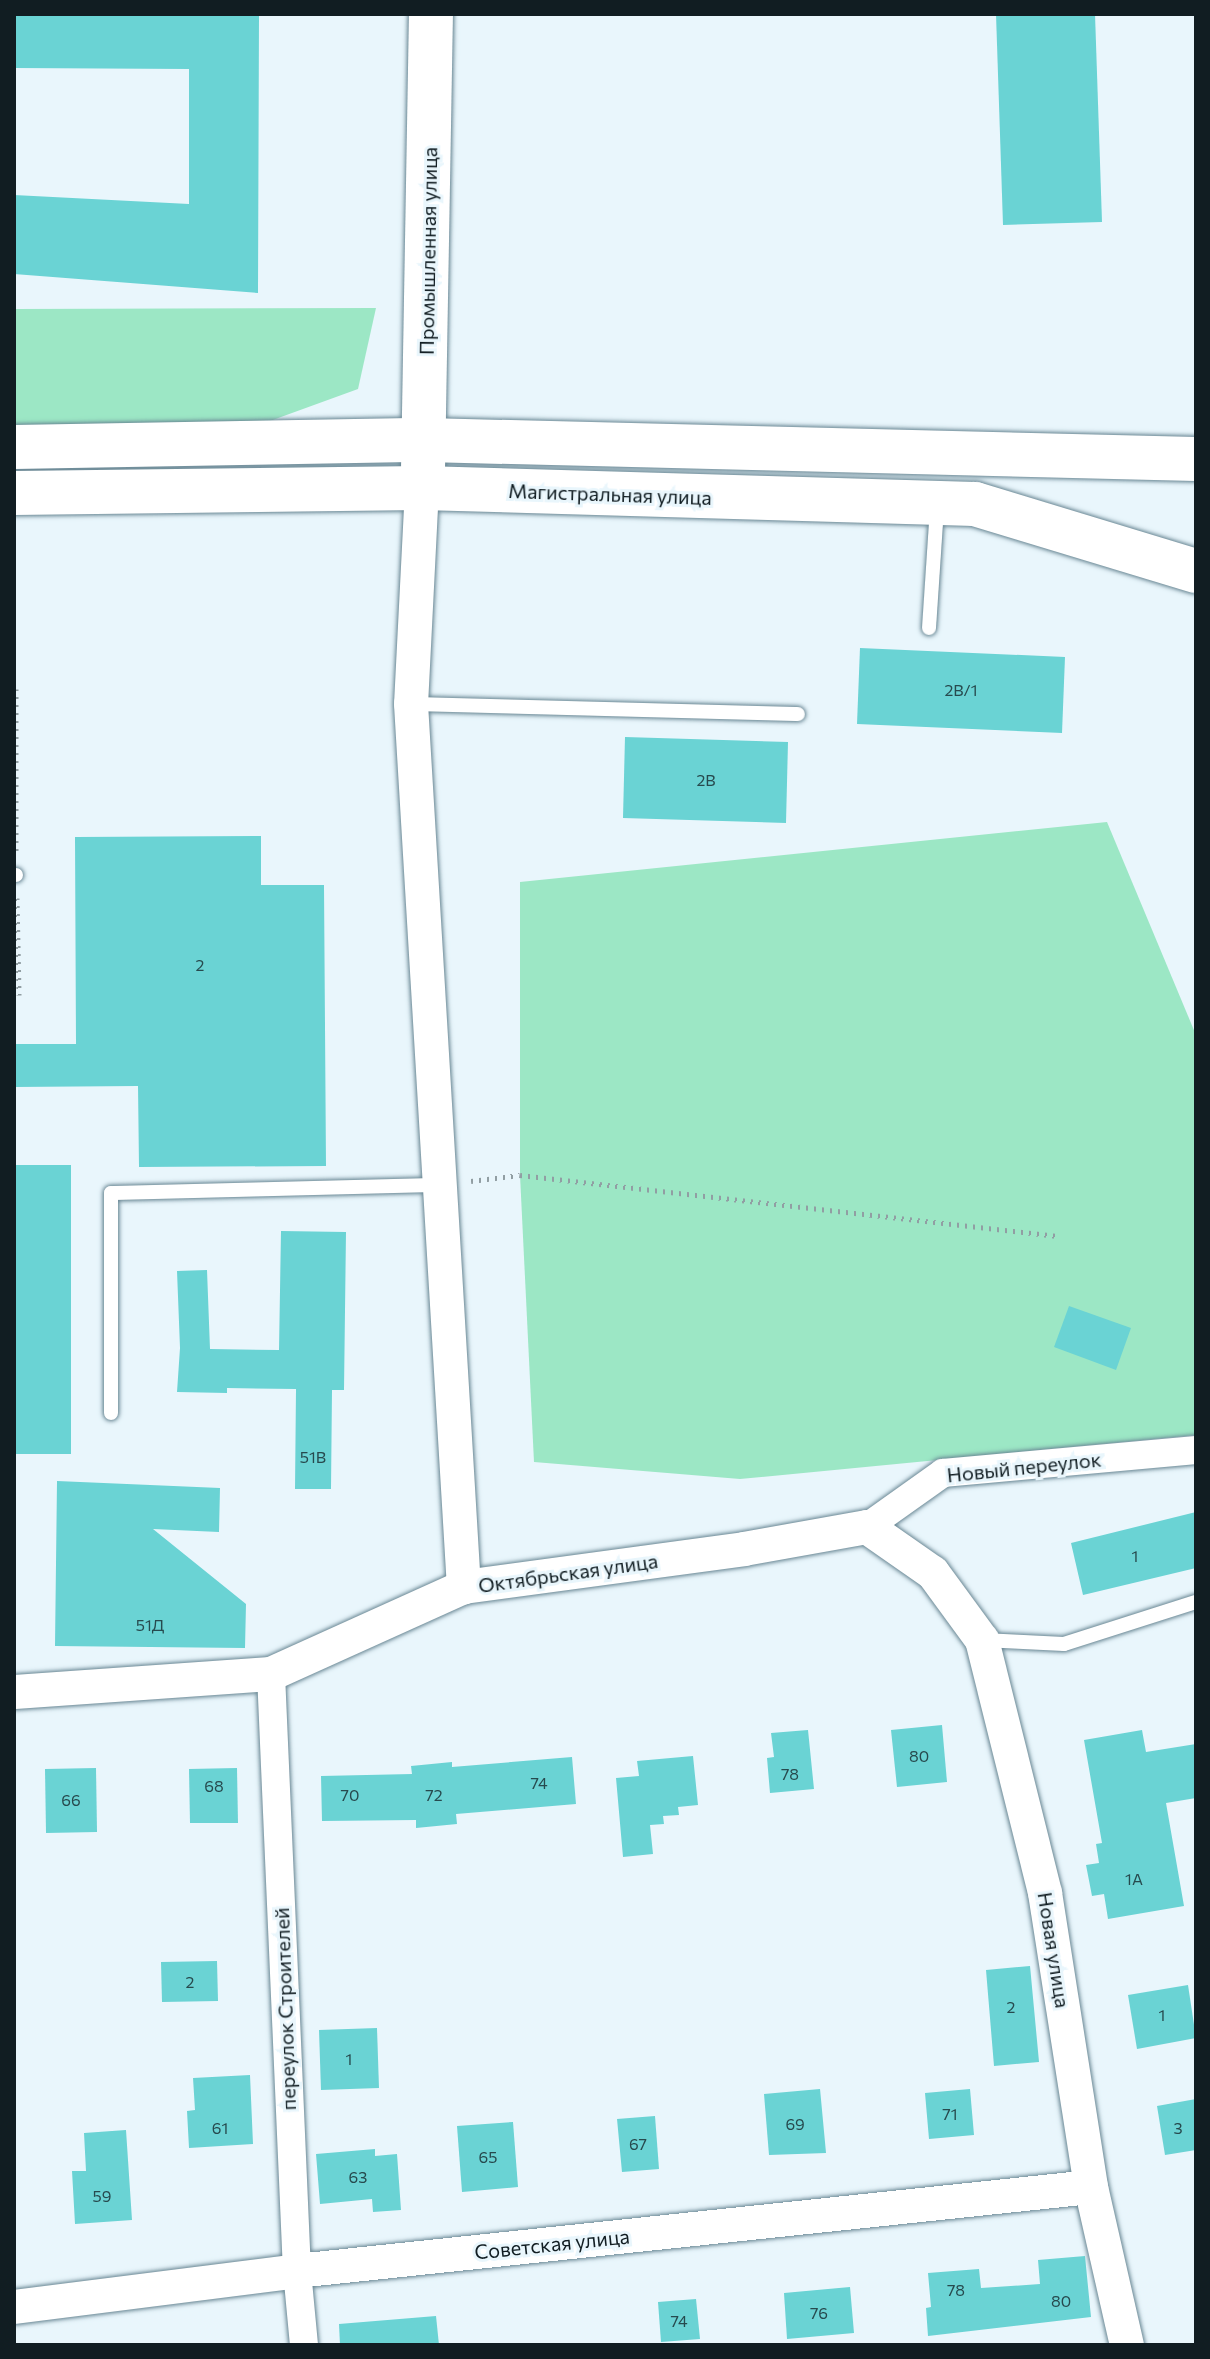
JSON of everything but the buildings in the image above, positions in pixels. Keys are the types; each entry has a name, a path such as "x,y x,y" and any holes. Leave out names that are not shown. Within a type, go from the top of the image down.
{"main road":[{"name":"Промышленная улица","path":"422,488 426,440 431,14"},
{"path":"14,447 426,440 1196,459"},
{"name":"Магистральная улица","path":"14,493 422,488 975,504 1196,571"}],"street":[{"path":"422,488 411,704 437,1185 464,1587"},
{"name":"Новый переулок","path":"867,1527 943,1473 1196,1450"},
{"name":"Октябрьская улица","path":"14,1692 271,1674 464,1587 744,1549 867,1527"},
{"name":"Новая улица","path":"867,1527 933,1573 982,1640 1045,1893 1091,2187 1127,2345"},
{"name":"переулок Строителей","path":"271,1674 297,2271 304,2345"},
{"name":"Советская улица","path":"14,2307 297,2271 1091,2187"}],"lane":[{"path":"929,628 938,503"},
{"path":"411,704 798,714"},
{"path":"111,1413 111,1193 437,1185"},
{"path":"982,1640 1064,1644 1196,1602"}],"path":[{"path":"16,689 15,875 19,995"},
{"path":"437,1185 520,1175 1058,1236"}],"green space":[{"path":"376,308 358,389 259,425 14,428 14,309"},
{"path":"1107,822 1196,1035 1196,1435 740,1479 534,1462 520,1175 520,882"}]}
